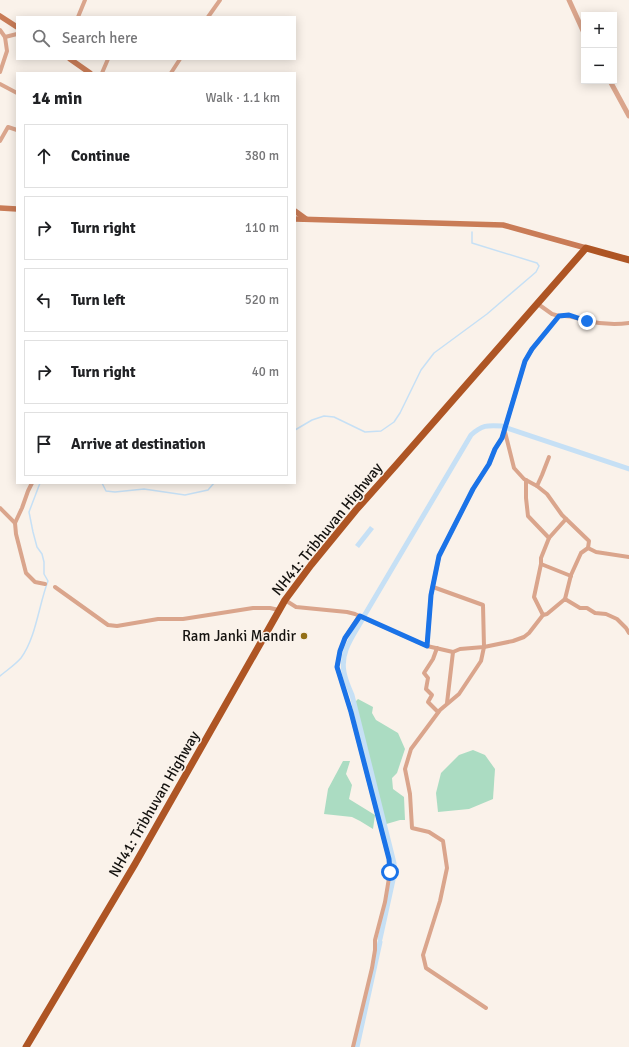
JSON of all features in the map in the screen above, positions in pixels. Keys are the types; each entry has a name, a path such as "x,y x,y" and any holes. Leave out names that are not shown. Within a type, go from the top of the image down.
{"highway":[{"path":"586,248 629,260"},
{"name":"NH41: Tribhuvan Highway","path":"26,1047 135,864 285,600 311,565 356,510 586,248"}],"main road":[{"path":"0,16 16,26"},
{"path":"71,60 89,72"},
{"path":"0,208 16,209"},
{"path":"296,212 307,219"},
{"path":"296,218 503,225 586,248"}],"street":[{"path":"78,16 85,0"},
{"path":"209,16 220,0"},
{"path":"570,0 581,26"},
{"path":"0,30 6,38 7,51 0,72"},
{"path":"6,38 16,34"},
{"path":"102,72 108,60"},
{"path":"172,72 179,60"},
{"path":"0,84 16,92"},
{"path":"612,84 629,116"},
{"path":"0,141 8,127 16,130"},
{"path":"538,304 552,314 559,316 569,315 587,321 606,324 629,323"},
{"path":"427,646 433,587 437,563 442,550 473,489 489,464 504,432 525,361 532,349 559,316"},
{"path":"285,600 296,607 348,612 427,646 453,652 460,649 484,647 513,641 524,637 543,616 565,599 571,576 581,553 588,548 589,541 566,519 547,494 526,480 514,468 504,432"},
{"path":"537,486 549,457"},
{"path":"526,480 528,516 549,538"},
{"path":"32,484 15,523 16,534 26,573 35,582 45,584"},
{"path":"0,508 15,523"},
{"path":"543,616 534,597 542,564 541,558 549,538 566,519"},
{"path":"588,548 596,552 629,557"},
{"path":"542,564 571,576"},
{"path":"55,587 108,625 117,626 158,619 183,618 253,608 270,608 279,610"},
{"path":"433,587 483,605 484,647 481,661 472,676 459,694 438,712 411,749 405,769 410,794 412,828 429,832 443,841 447,868 440,901 423,955 426,968 486,1008"},
{"path":"565,599 580,608 587,608 595,613 606,614 617,619 629,633"},
{"path":"352,1047 372,968 375,940 385,902 390,872 386,844 351,712 337,667 340,651 345,638 360,616"},
{"path":"437,648 433,659 424,673 428,678 426,689 432,695 428,702 438,712"},
{"path":"447,703 453,652"}],"green space":[{"path":"358,699 373,707 372,713 376,720 398,733 405,749 397,773 392,778 393,789 404,797 405,820 383,825 352,705"},
{"path":"473,750 485,755 495,769 493,799 469,809 438,812 436,793 441,773 459,755"},
{"path":"343,761 350,761 346,774 352,785 349,799 375,815 373,829 352,817 324,814 328,789"}],"water":[{"path":"370,526 374,529 359,548 355,545"}],"waterway":[{"path":"296,429 312,420 324,416 334,417 365,432 381,431 394,422 421,370 434,353 487,314 536,272 539,266 537,263 472,243 472,232"},
{"path":"364,616 471,435 478,429 485,426 502,426"},
{"path":"507,428 629,469"},
{"path":"0,676 19,661 26,650 34,631 48,581 44,574 44,562 42,554 37,547 29,512 40,484"},
{"path":"102,484 106,491 115,492 144,489 185,495 208,490 213,484"},
{"path":"362,620 348,644 343,665 347,684 352,695 394,863 393,880 380,939"},
{"path":"357,1047 380,942"}],"place":[{"name":"Ram Janki Mandir","path":"304,636"}],"route":[{"path":"390,872 389,859 351,712 337,667 340,651 345,638 360,616 427,646 431,595 439,556 473,489 489,464 495,449 502,438 525,361 532,349 559,316 569,315 587,321"}]}
